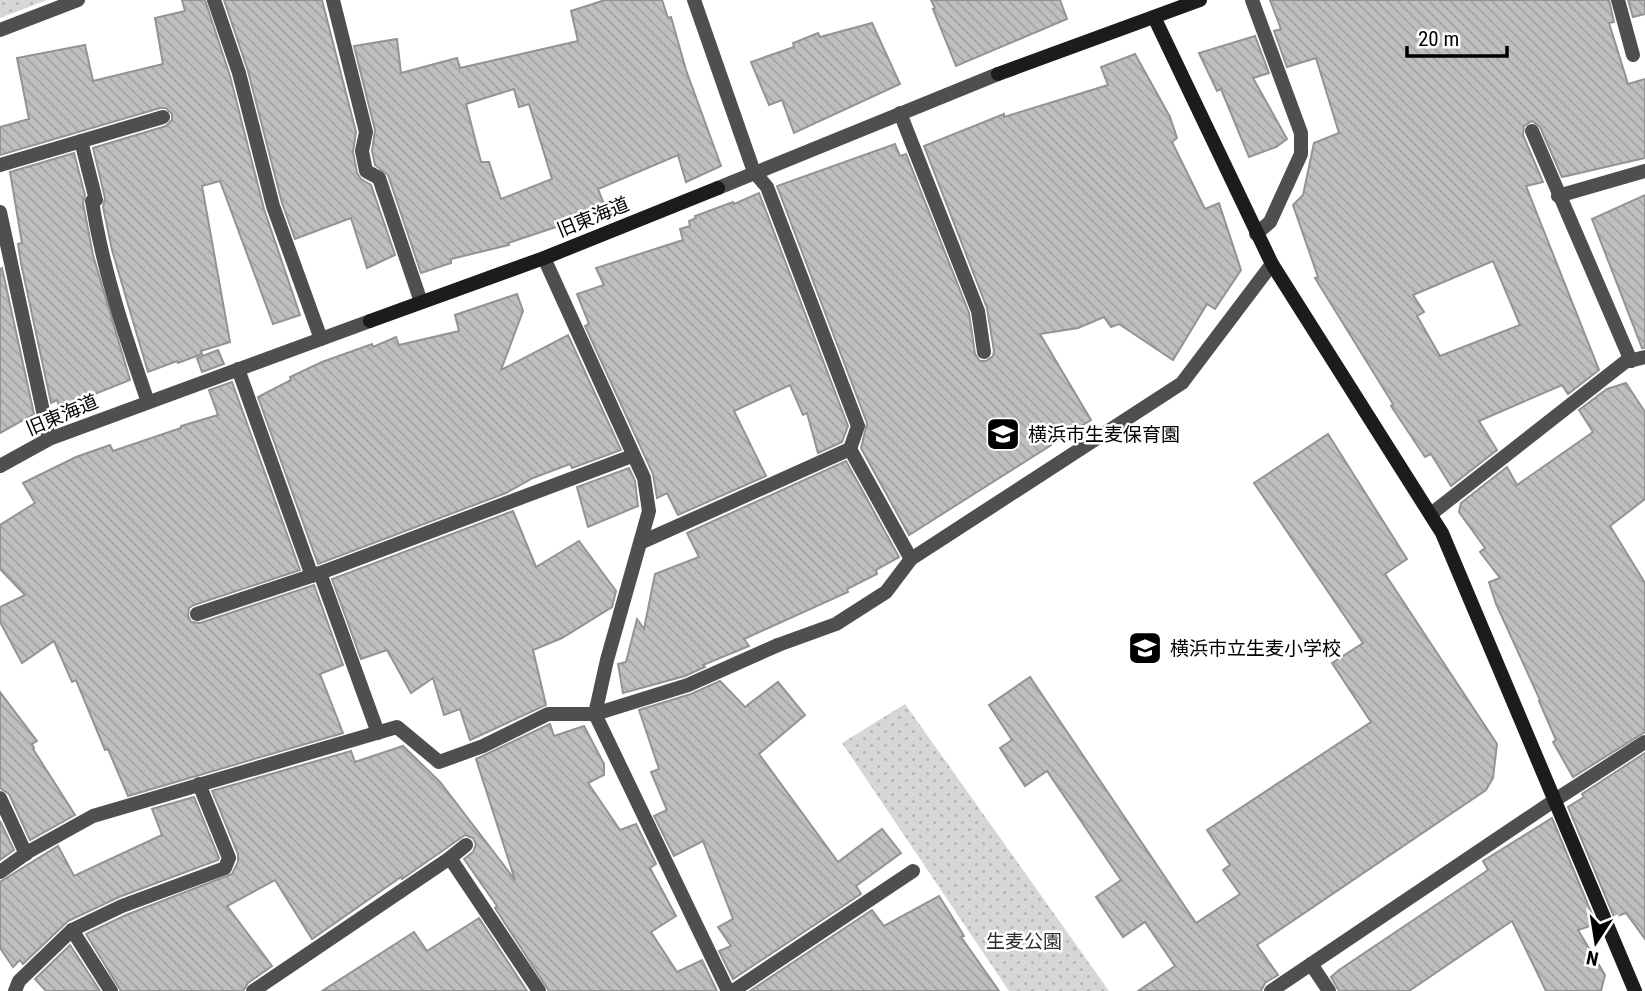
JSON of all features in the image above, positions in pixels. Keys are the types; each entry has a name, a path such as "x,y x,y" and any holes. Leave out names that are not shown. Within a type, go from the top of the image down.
{"street":[{"path":"0,30 78,0"},
{"path":"214,0 239,73 273,206 321,339"},
{"path":"333,0 366,132 362,151 366,171 379,178 421,302"},
{"path":"642,541 850,449 858,426 766,187 754,172 694,0"},
{"name":"旧東海道","path":"0,466 49,439 544,258 998,74 1200,0"},
{"path":"1252,0 1301,133 1301,154 1270,222 1256,234"},
{"path":"1618,0 1633,55"},
{"path":"1154,17 1272,264 1442,533 1635,991"},
{"path":"900,113 978,311 984,352"},
{"path":"0,165 163,117"},
{"path":"1431,514 1625,362 1638,359 1558,196 1532,131"},
{"path":"81,141 96,200 92,201 97,236 114,302 148,402"},
{"path":"1558,196 1645,171"},
{"path":"0,212 49,439"},
{"path":"544,258 644,478 649,511 595,713 728,991"},
{"path":"0,872 93,816 199,784 397,727 439,762 484,746 548,714 595,713 688,685 778,645 836,624 886,592 911,559 1182,383 1272,264"},
{"path":"238,369 377,733"},
{"path":"850,449 911,559"},
{"path":"197,614 316,575 632,456"},
{"path":"1272,991 1645,741"},
{"path":"15,991 19,981 72,930 122,906 225,868 229,858 199,784"},
{"path":"0,797 26,854"},
{"path":"253,991 466,845"},
{"path":"450,858 539,991"},
{"path":"733,991 913,871"},
{"path":"72,930 110,991"},
{"path":"1311,964 1329,991"}],"green space":[{"path":"0,0 47,0 0,18"},
{"name":"生麦公園","path":"905,704 1109,991 1009,991 842,743"}],"building":[{"path":"182,0 205,0 230,76 264,209 300,315 273,324 220,181 202,186 230,342 148,372 112,250 103,207 105,198 93,148 166,126 172,120 172,114 166,108 160,108 0,155 0,127 29,119 17,58 85,45 93,81 163,64 155,18 185,11"},
{"path":"224,0 322,0 356,132 353,152 357,173 371,185 395,255 367,268 351,218 295,239 282,203 248,71"},
{"path":"605,0 662,0 668,18 671,17 686,70 721,166 686,182 678,155 598,189 604,204 576,213 577,220 508,243 509,245 451,259 451,263 421,273 388,175 375,165 372,151 375,130 354,46 397,39 401,73 457,58 460,68 578,41 571,11","holes":["514,89 519,107 529,104 552,179 501,199 489,162 481,162 466,104"]},
{"path":"931,0 1060,0 1067,19 956,66"},
{"path":"1270,0 1609,0 1614,22 1609,23 1628,84 1645,79 1645,158 1562,177 1540,127 1532,121 1524,126 1523,135 1543,182 1526,186 1599,370 1568,394 1562,385 1479,421 1497,450 1451,486 1431,454 1425,457 1391,406 1393,404 1315,278 1318,277 1293,205 1303,195 1314,143 1339,133 1316,58 1287,67 1274,31 1281,29","holes":["1493,261 1520,325 1440,356 1417,316 1424,312 1413,295"]},
{"path":"1628,0 1645,0 1645,14 1633,17"},
{"path":"872,23 900,84 794,133 782,100 769,105 751,62 794,47 793,43 818,33 820,37"},
{"path":"1255,36 1269,73 1253,78 1287,139 1276,147 1249,157 1221,89 1217,91 1199,53"},
{"path":"1135,54 1170,117 1177,138 1172,142 1205,209 1219,203 1241,270 1215,309 1207,304 1173,360 1119,324 1111,327 1104,317 1078,328 1040,334 1091,420 909,535 861,448 867,423 777,186 895,144 900,156 906,154 969,313 975,354 980,361 986,361 993,356 994,351 987,308 924,146 1004,114 1004,117 1108,85 1101,67"},
{"path":"74,153 85,195 83,203 93,255 130,380 60,408 57,400 51,403 21,263 18,244 22,243 10,172"},
{"path":"759,193 848,426 842,442 818,453 807,413 803,415 790,385 734,411 766,476 678,515 667,493 657,498 653,474 585,326 589,324 577,294 604,285 596,268 683,240 680,229 690,226 689,221 696,218 695,216"},
{"path":"1645,195 1645,348 1642,348 1592,219"},
{"path":"2,268 34,414 0,433 0,269"},
{"path":"517,294 523,311 501,370 568,335 621,450 572,468 570,464 533,478 506,493 318,564 258,397 291,380 290,377 322,362 372,344 373,347 396,337 399,345 459,331 455,315"},
{"path":"218,350 224,364 202,372 197,358"},
{"path":"232,382 300,570 194,605 189,608 188,616 191,622 200,623 314,585 343,665 320,674 343,733 128,796 108,749 105,750 76,680 72,682 54,641 22,663 0,622 0,607 25,595 0,569 0,525 35,503 23,483 76,457 110,445 113,451 218,415 209,390"},
{"path":"1626,383 1645,412 1645,499 1610,526 1645,583 1645,732 1573,777 1553,742 1556,740 1540,700 1496,604 1489,582 1500,578 1480,552 1485,548 1459,512 1461,503 1507,467 1517,485 1593,432 1579,410 1607,389"},
{"path":"1328,434 1407,559 1385,574 1497,744 1493,778 1486,790 1257,945 1278,975 1265,983 1261,991 1138,991 1175,966 1145,922 1123,937 1096,897 1121,880 1047,771 1025,786 1000,748 1012,740 989,705 1030,677 1196,923 1240,894 1223,870 1230,865 1207,830 1371,722 1332,663 1363,643 1254,483"},
{"path":"846,461 899,557 876,570 877,574 847,589 848,592 744,639 749,646 703,665 705,667 685,676 623,693 618,664 626,662 637,619 644,629 655,574 699,557 687,533"},
{"path":"629,468 635,481 638,506 588,527 577,487"},
{"path":"513,511 536,567 579,541 616,591 612,607 562,638 533,650 546,705 470,740 460,709 444,715 433,678 411,693 387,650 361,659 332,579"},
{"path":"720,681 745,707 778,682 805,715 759,754 838,862 882,829 901,853 856,886 861,894 733,979 719,951 731,946 718,927 733,919 703,841 674,856 654,816 667,810 651,772 659,769 639,710 691,694"},
{"path":"0,692 37,741 32,744 33,749 75,815 30,840 9,794 0,788"},
{"path":"550,724 554,736 584,726 604,764 604,775 588,783 620,830 636,824 656,864 650,868 676,916 651,932 677,972 702,960 717,991 549,991 495,908 497,906 464,859 473,852 476,844 473,838 465,835 312,939 275,880 227,906 272,966 248,983 243,991 121,991 86,934 126,915 232,874 238,862 238,854 212,791 351,751 355,762 403,746 440,782 515,880 476,759"},
{"path":"1645,753 1645,939 1626,913 1614,917 1568,807 1584,797 1582,794"},
{"path":"194,797 218,860 119,897 68,921 23,964 20,960 13,967 0,948 0,882 58,846 74,876 162,835 152,809"},
{"path":"1552,818 1596,924 1578,930 1605,975 1601,991 1546,991 1512,921 1409,991 1339,991 1331,977 1339,970 1488,870 1483,861"},
{"path":"0,821 14,850 0,860"},
{"path":"939,896 964,936 961,937 999,991 750,991 872,910 884,926"},
{"path":"479,918 527,991 322,991 414,932 427,951"},
{"path":"70,945 100,991 46,991 35,979"}],"place":[{"name":"横浜市生麦保育園","path":"1003,434"},
{"name":"横浜市立生麦小学校","path":"1145,648"}]}
